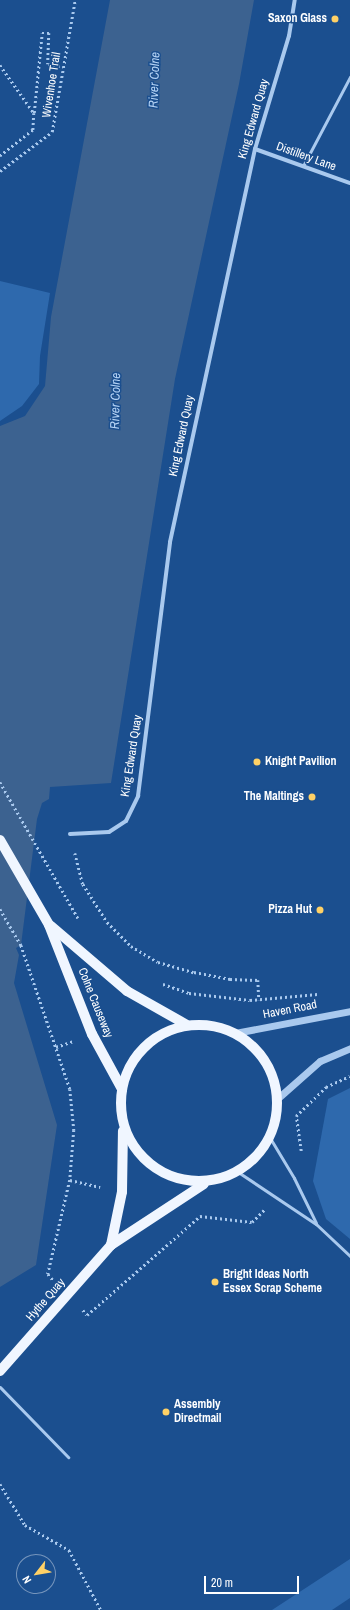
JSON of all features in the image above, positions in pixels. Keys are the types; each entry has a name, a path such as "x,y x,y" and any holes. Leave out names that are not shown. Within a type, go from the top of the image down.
{"main road":[{"name":"Colne Causeway","path":"0,840 49,925 92,1034 122,1089"},
{"name":"Colne Causeway","path":"49,925 127,991 187,1025"},
{"path":"122,1089 131,1064 139,1051 160,1034 187,1025 207,1024 235,1032 257,1049 268,1064 278,1098"},
{"name":"Hythe Quay","path":"111,1245 122,1192 124,1125 122,1089"},
{"name":"Hythe Quay","path":"0,1371 111,1245 204,1184 238,1172 253,1161 270,1138 276,1124 278,1098"},
{"path":"124,1125 129,1139 146,1161 171,1176 204,1184"}],"street":[{"name":"King Edward Quay","path":"70,834 110,832 126,821 138,796 170,542 255,149 289,36 295,0"},
{"name":"Distillery Lane","path":"255,149 350,183"},
{"name":"Haven Road","path":"235,1032 350,1011"},
{"path":"278,1098 320,1061 350,1048"}],"lane":[{"path":"303,166 350,77"},
{"path":"270,1138 294,1178 316,1224"},
{"path":"238,1172 316,1224 350,1256"},
{"path":"0,1387 68,1456"}],"path":[{"name":"Wivenhoe Trail","path":"0,171 52,132 75,0"},
{"path":"0,156 33,130 42,33 50,34 48,64 63,67"},
{"path":"0,65 34,113"},
{"path":"0,782 73,912"},
{"path":"70,834 83,884 106,922 130,946 158,962 194,972 230,979 258,980 259,1000"},
{"path":"0,909 20,945 70,1089 74,1130 70,1180 48,1274 67,1296 87,1315 200,1216 252,1222"},
{"path":"156,982 189,993 259,1000 325,994"},
{"path":"302,1159 296,1116 326,1087 350,1076"},
{"path":"0,1484 25,1525 69,1550 101,1610"}],"shaded area":[{"path":"0,281 50,293 40,356 39,384 22,406 0,421"},
{"path":"350,1088 350,1239 326,1219 313,1181 328,1099"},
{"path":"350,1559 350,1598 332,1610 272,1610"}],"water":[{"name":"River Colne","path":"110,0 254,0 239,84 175,379 111,783 50,787 49,799 42,803 37,819 21,945 16,948 19,955 14,983 57,1125 36,1265 0,1287 0,426 25,416 45,386 51,317"}],"place":[{"name":"Saxon Glass","path":"335,19"},
{"name":"Knight Pavilion","path":"257,762"},
{"name":"The Maltings","path":"312,797"},
{"name":"Pizza Hut","path":"320,910"},
{"name":"Bright Ideas North Essex Scrap Scheme","path":"215,1282"},
{"name":"Assembly Directmail","path":"166,1412"}]}
